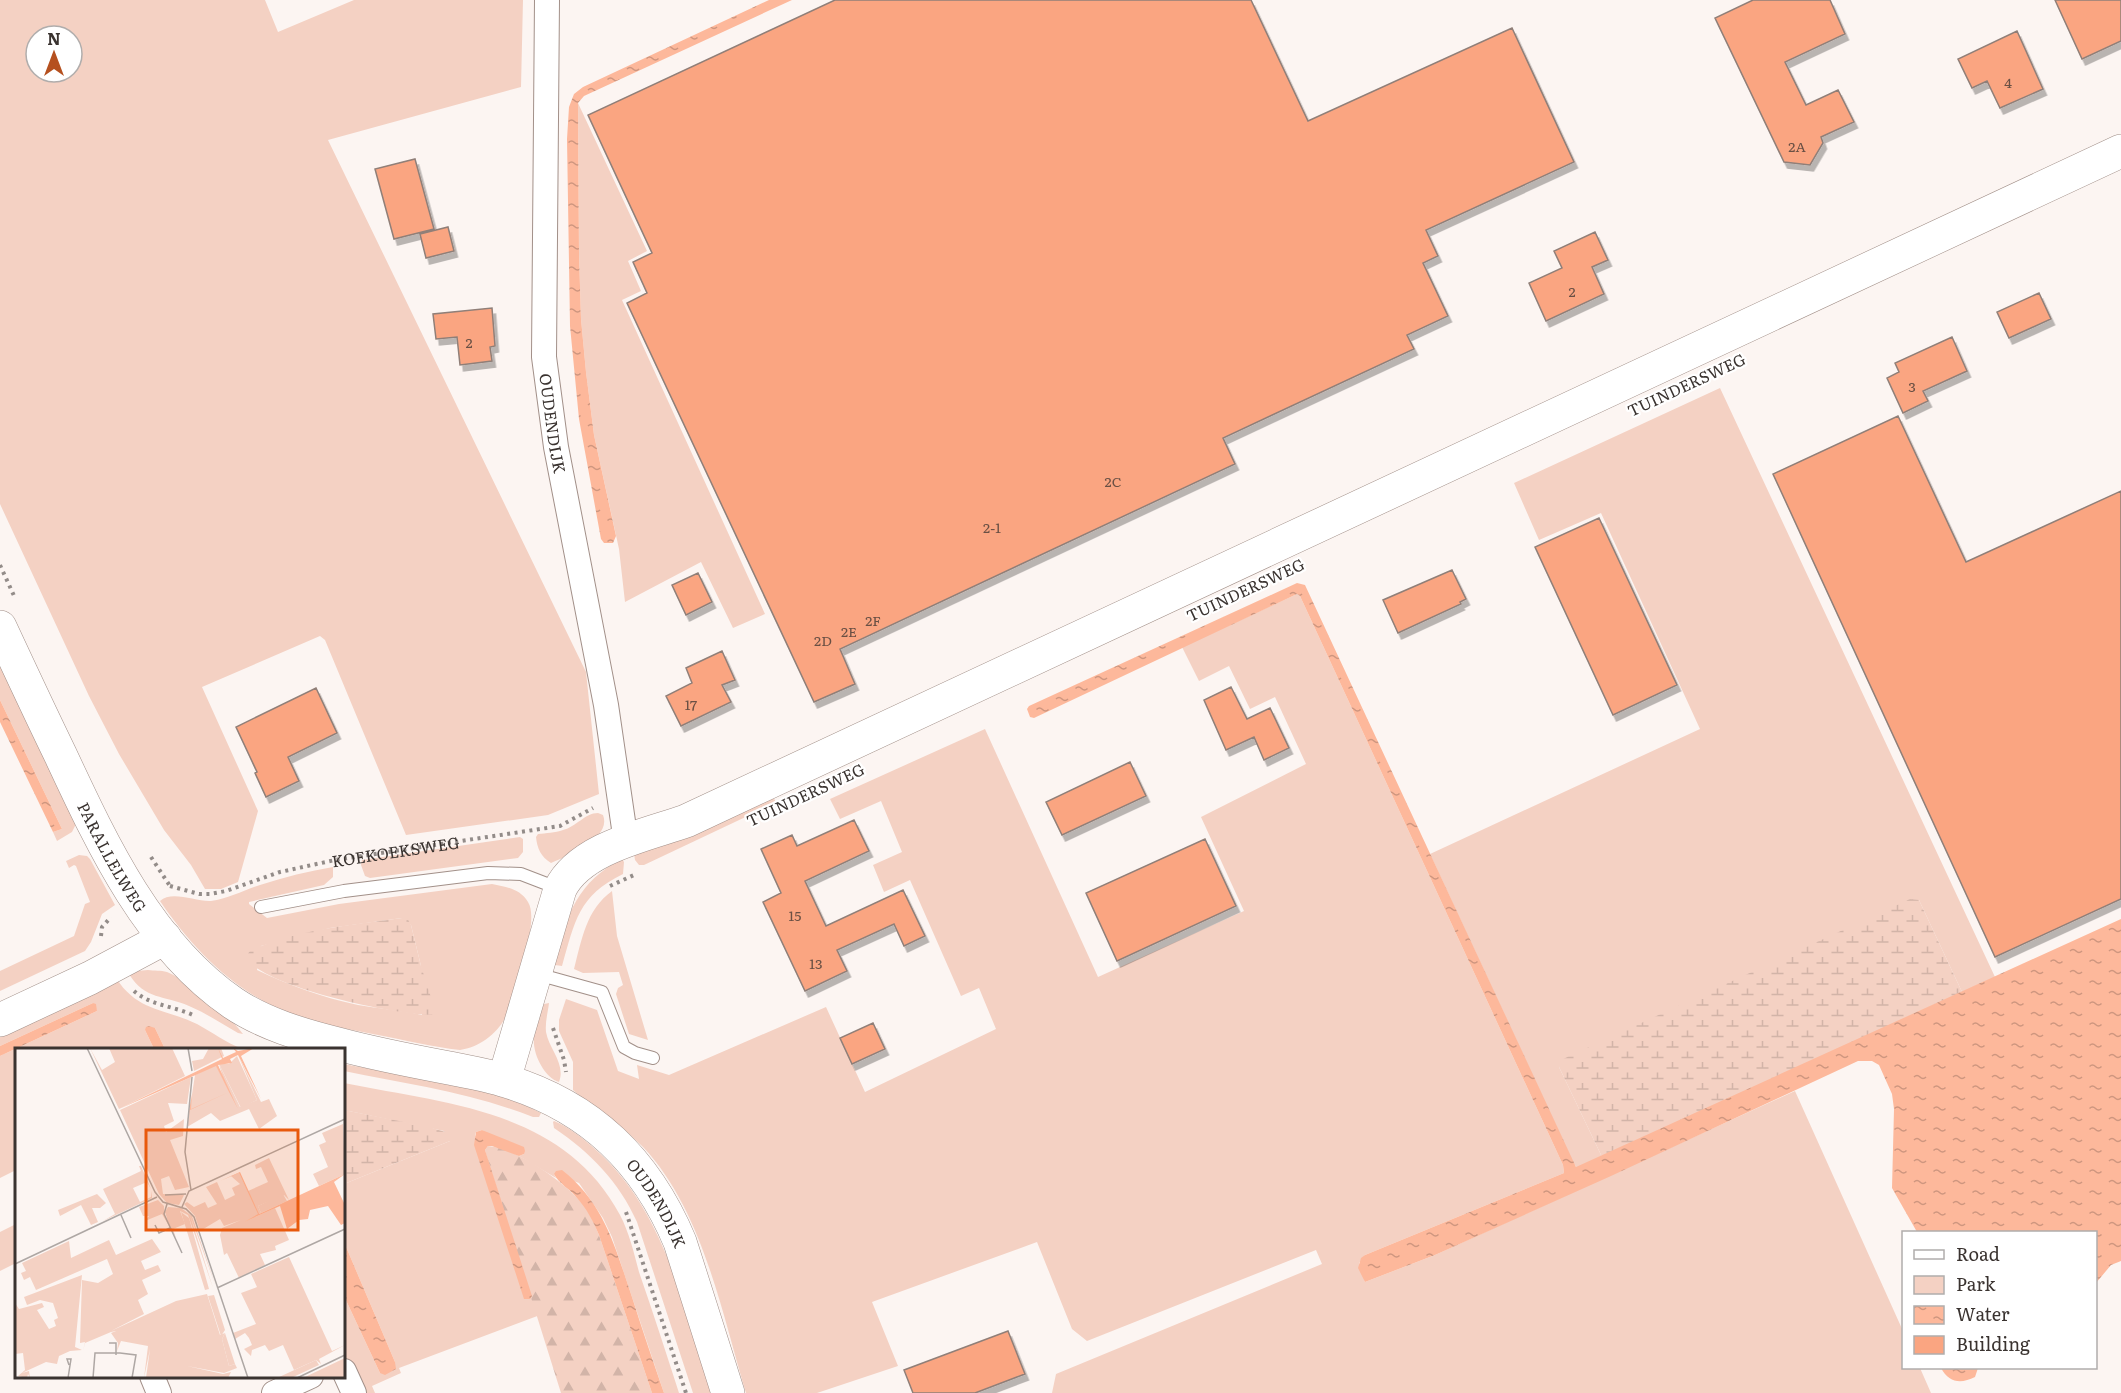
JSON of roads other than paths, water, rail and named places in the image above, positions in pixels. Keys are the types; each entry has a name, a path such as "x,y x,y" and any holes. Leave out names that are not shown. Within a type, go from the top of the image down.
{"street":[{"name":"OUDENDIJK","path":"548,0 543,357 556,447 606,705 626,842"},
{"name":"TUINDERSWEG","path":"504,1080 549,978 560,889 578,866 598,853 686,821 2121,151"},
{"name":"PARALLELWEG","path":"0,627 80,798 118,870 165,939 195,972 235,1004 290,1041 354,1048 504,1080"},
{"path":"0,1020 90,978 165,939"},
{"name":"OUDENDIJK","path":"504,1080 559,1102 587,1119 633,1161 660,1199 680,1242 728,1393"},
{"path":"345,1373 354,1393"},
{"path":"152,1378 159,1393"},
{"path":"274,1393 309,1378"}],"lane":[{"name":"KOEKOEKSWEG","path":"261,907 344,891 488,873 521,874 560,889"},
{"path":"549,978 602,992 624,1047 653,1058"}],"water":[{"path":"769,0 792,0 584,96 578,103 581,319 594,435 616,536 613,543 604,543 601,539 579,419 570,326 567,139 569,107 574,94 583,87"},
{"path":"1297,583 1305,585 1576,1167 2121,919 2121,1261 2111,1265 2097,1282 2097,1231 1916,1231 1892,1188 1894,1109 1892,1094 1879,1065 1872,1061 1858,1061 1435,1255 1365,1282 1358,1268 1361,1258 1365,1255 1564,1173 1563,1165 1300,596 1297,594 1034,718 1030,717 1027,709 1029,706"},
{"path":"0,700 62,829 53,832 0,722"},
{"path":"93,1003 96,1004 97,1011 0,1056 0,1046"},
{"path":"146,1027 155,1028 165,1048 154,1048 145,1030"},
{"path":"482,1130 524,1147 524,1154 519,1156 492,1146 488,1146 485,1150 532,1296 530,1299 524,1299 474,1145 476,1132"},
{"path":"562,1170 589,1197 607,1228 664,1393 652,1393 599,1235 584,1206 554,1174"},
{"path":"345,1244 395,1362 396,1369 385,1375 380,1373 345,1298"},
{"path":"1942,1369 1978,1369 1975,1377 1965,1381 1956,1381"}]}
